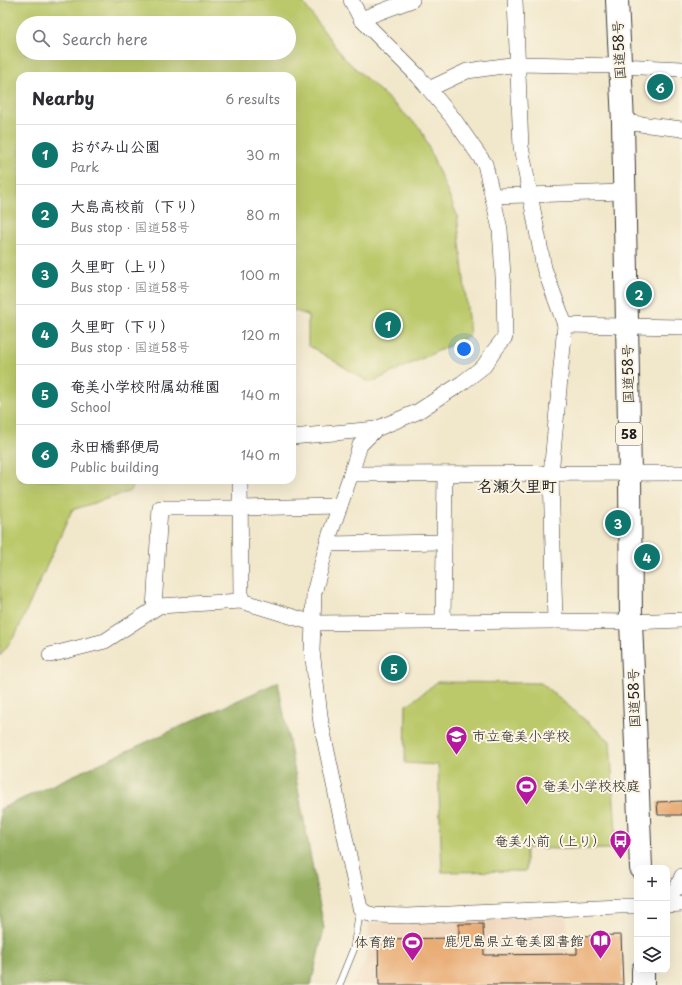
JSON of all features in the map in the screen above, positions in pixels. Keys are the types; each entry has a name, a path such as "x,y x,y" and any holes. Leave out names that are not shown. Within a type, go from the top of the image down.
{"highway":[{"name":"国道58号","path":"617,0 623,122 630,474 631,622 641,865"},
{"path":"643,973 643,985"}],"street":[{"path":"296,437 376,429 417,412 462,383 484,366 505,337 500,229 484,164 453,118 418,76 361,19 351,0"},
{"path":"361,19 412,0"},
{"path":"515,0 521,147 544,268 565,325 551,474 555,621"},
{"path":"429,89 467,71 518,64 682,69"},
{"path":"623,122 682,130"},
{"path":"492,196 624,192"},
{"path":"565,325 682,327"},
{"path":"376,429 360,445 352,474 327,544 314,593 312,651 322,723 360,908 366,913 374,915 407,916 634,906"},
{"path":"352,474 682,473"},
{"path":"443,622 445,474"},
{"path":"240,484 241,601"},
{"path":"154,609 160,508 340,506"},
{"path":"327,544 444,542"},
{"path":"50,655 105,642 159,606 241,601 313,623 555,621 631,622 682,620"},
{"path":"670,895 678,886 682,876"},
{"path":"670,905 682,904"}],"lane":[{"path":"339,985 354,948 360,908"}],"shaded area":[{"path":"567,914 569,985 352,985 367,958 369,924"}],"green space":[{"path":"0,0 303,0 304,4 343,57 421,129 457,215 470,336 370,383 308,345 308,315 296,311 296,72 16,72 16,484 134,484 131,491 72,510 16,634 0,656"},
{"path":"278,682 324,928 311,985 0,985 0,809"},
{"name":"奄美小学校校庭","path":"437,682 541,683 610,741 617,849 526,848 526,871 442,872 438,765 405,763 406,705"}],"building":[{"path":"682,801 682,815 658,815 657,802"},
{"path":"459,924 483,924 484,955 577,954 577,936 621,935 623,985 379,985 378,939 459,938"}],"place":[{"name":"永田橋郵便局","path":"660,87"},
{"name":"大島高校前（下り）","path":"639,294"},
{"name":"おがみ山公園","path":"388,325"},
{"name":"久里町（上り）","path":"618,523"},
{"name":"久里町（下り）","path":"647,557"},
{"name":"奄美小学校附属幼稚園","path":"394,668"},
{"name":"市立奄美小学校","path":"456,756"},
{"name":"奄美小学校校庭","path":"527,806"},
{"name":"奄美小前（上り）","path":"621,860"},
{"name":"鹿児島県立奄美図書館","path":"600,960"},
{"name":"体育館","path":"412,962"}],"district":[{"name":"名瀬久里町","path":"517,486"}]}
